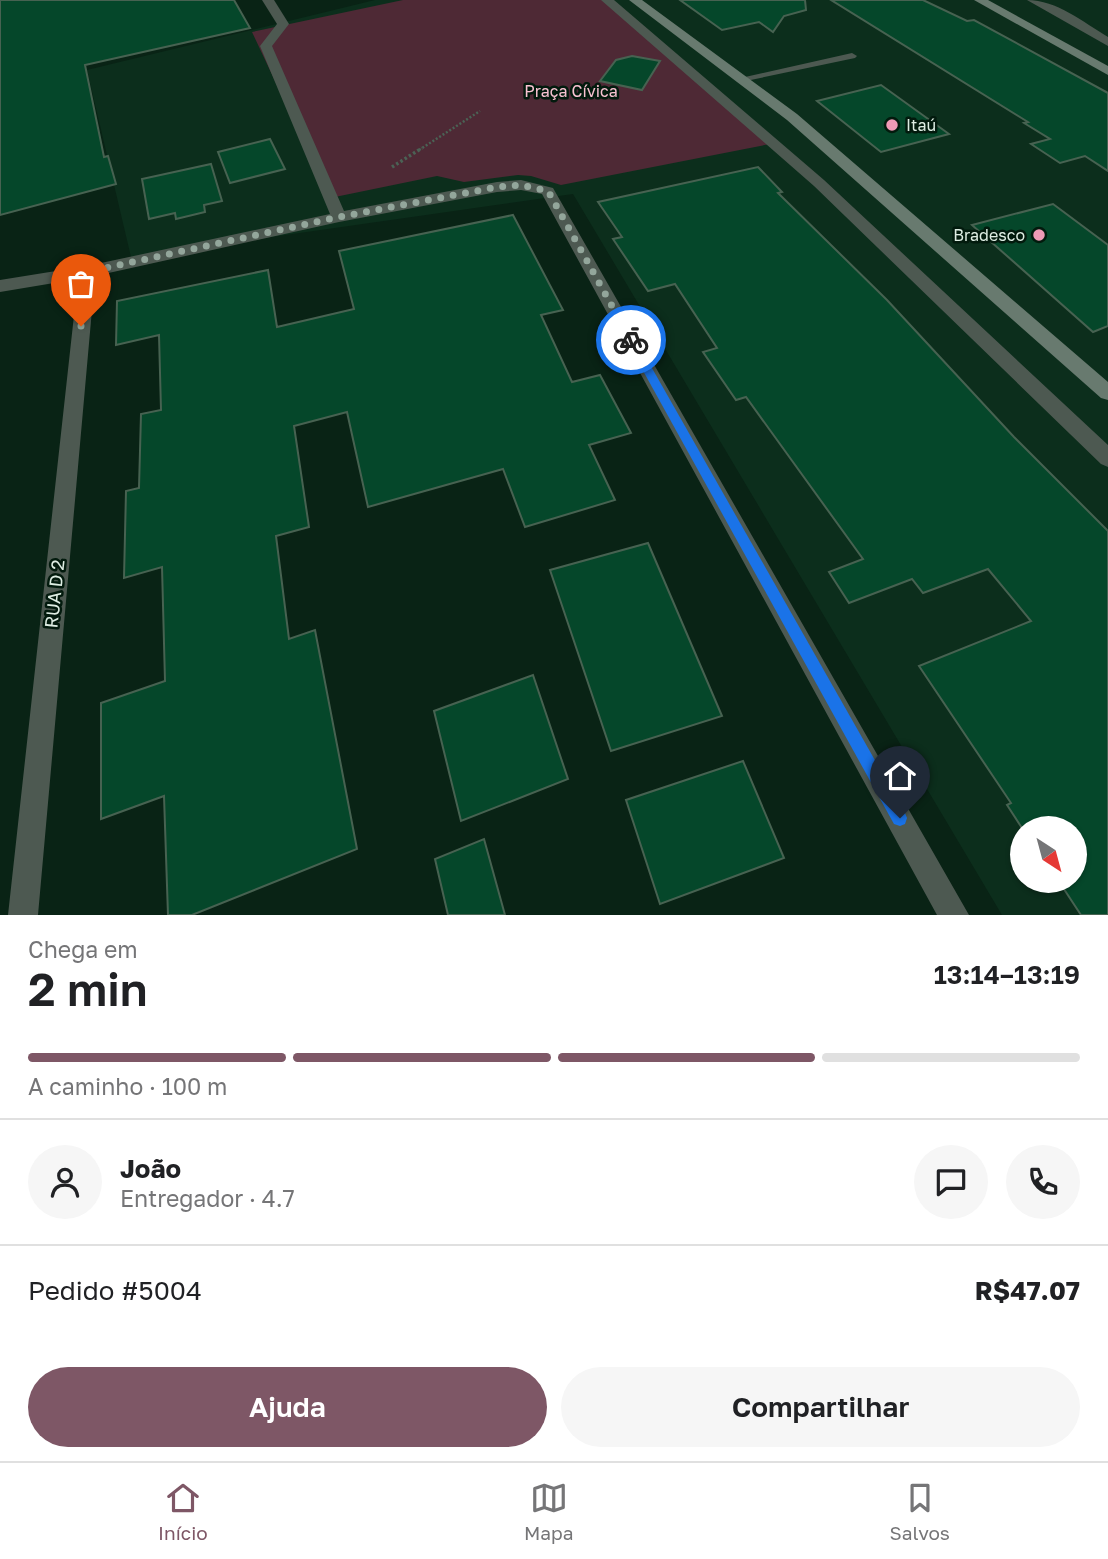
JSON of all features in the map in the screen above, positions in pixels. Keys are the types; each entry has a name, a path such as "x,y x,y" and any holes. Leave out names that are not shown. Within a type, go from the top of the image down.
{"street":[{"path":"268,0 283,24 266,46 339,217"},
{"path":"607,0 819,183 1108,458"},
{"path":"635,0 792,117 1108,393"},
{"path":"980,0 1108,71"},
{"path":"1033,0 1063,14 1108,42"},
{"path":"0,286 87,272 339,217 497,187 521,185 548,191 954,915"},
{"name":"RUA D 2","path":"23,915 87,272"}],"lane":[{"path":"741,79 852,56"}],"path":[{"path":"392,167 480,111"}],"shaded area":[{"path":"375,0 1108,0 1108,915 1002,915 573,194 131,257 87,70"}],"green space":[{"name":"Praça Cívica","path":"403,0 611,0 775,143 561,185 518,175 464,182 437,176 330,198 252,32"}],"building":[{"path":"0,0 234,0 250,28 85,65 104,157 108,156 116,184 0,215"},
{"path":"680,0 805,0 806,10 784,16 773,32 759,22 722,30"},
{"path":"831,0 923,0 967,21 974,20 1108,93 1108,171 1085,156 1060,163 1031,144 1050,139 1024,123 1028,122"},
{"path":"632,56 660,61 642,90 600,81 616,60"},
{"name":"Itaú","path":"881,85 949,134 881,152 817,101"},
{"path":"270,139 285,169 230,183 218,152"},
{"path":"211,164 222,201 204,205 205,212 176,219 175,213 149,219 142,179"},
{"path":"758,167 782,192 778,193 887,300 1014,437 1108,531 1108,915 1081,915 1067,893 1087,893 1087,816 1014,816 1007,805 1011,803 919,666 1031,621 988,569 923,593 912,579 849,603 829,572 863,559 746,397 736,400 703,352 717,348 675,284 648,291 613,239 622,237 598,202"},
{"path":"1053,204 1108,245 1108,326 1093,332 972,225"},
{"path":"513,215 563,310 541,315 572,382 600,375 631,433 589,445 615,500 525,527 503,469 368,507 347,412 294,426 309,527 276,536 289,639 315,630 357,849 192,915 168,915 164,796 101,819 101,703 165,681 162,567 124,578 126,491 139,488 141,414 161,410 159,335 116,345 117,301 268,270 277,327 354,309 339,251"},
{"path":"648,543 722,716 611,751 550,570"},
{"path":"533,675 568,779 461,821 434,711"},
{"path":"743,761 784,858 660,904 626,800"},
{"path":"484,839 505,915 448,915 435,859"}],"way so far":[{"path":"81,326 87,272 339,217 497,187 521,185 548,191 631,340"}],"place":[{"name":"Itaú","path":"892,125"},
{"name":"Bradesco","path":"1039,235"}],"route":[{"path":"631,340 900,818"}]}
